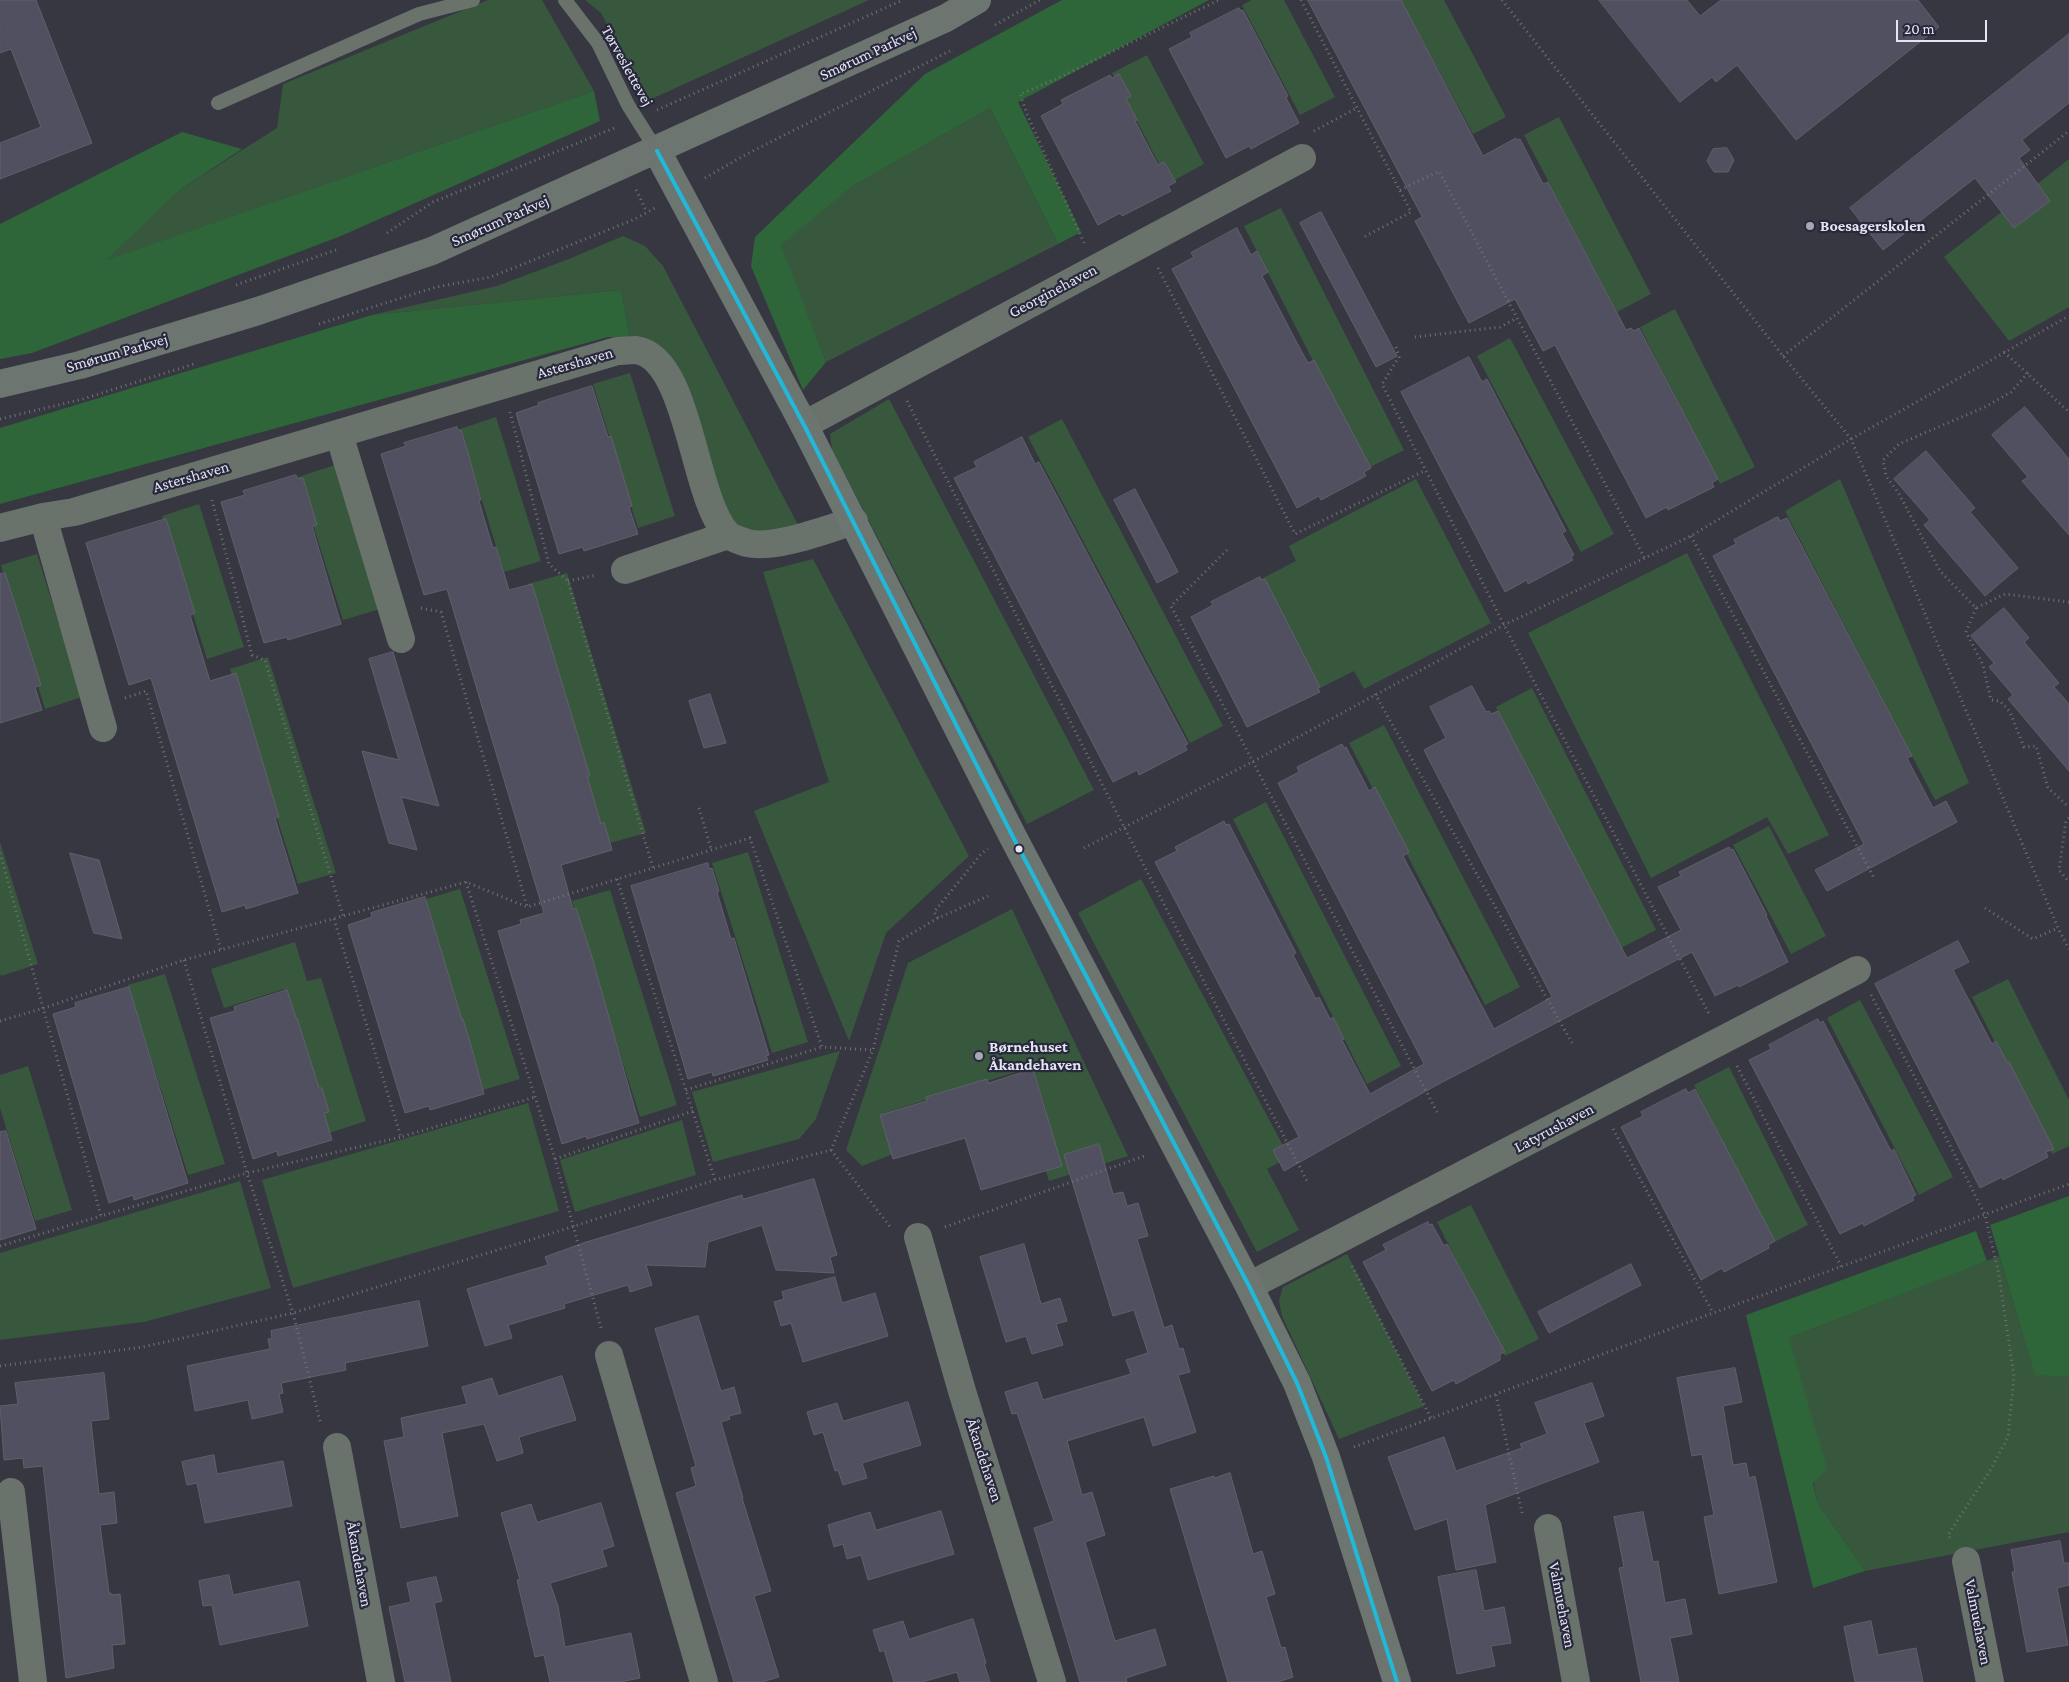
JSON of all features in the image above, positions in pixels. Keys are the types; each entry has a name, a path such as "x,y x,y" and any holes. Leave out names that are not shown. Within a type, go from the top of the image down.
{"street":[{"name":"Smørum Parkvej","path":"0,384 80,365 229,319 432,252 946,18 977,0"},
{"path":"657,151 804,424 1012,835 1249,1286 1297,1383 1326,1457 1397,1682"},
{"name":"Georginehaven","path":"804,424 1302,158"},
{"name":"Astershaven","path":"0,528 43,517 74,512 617,351 637,350 658,362 673,383 713,514 728,535"},
{"path":"339,434 401,640"},
{"path":"43,517 103,728"},
{"path":"625,570 728,535 748,543 773,544 854,521"},
{"name":"Latyrushaven","path":"1249,1286 1339,1241 1857,970"},
{"name":"Åkandehaven","path":"918,1237 962,1391 1052,1682"},
{"path":"608,1355 704,1682"},
{"name":"Åkandehaven","path":"337,1447 381,1682"},
{"path":"11,1492 33,1682"},
{"name":"Valmuehaven","path":"1548,1528 1576,1682"},
{"name":"Valmuehaven","path":"1966,1561 1990,1682"}],"lane":[{"path":"218,103 419,14 473,0"},
{"name":"Tørveslettevej","path":"565,0 598,43 628,105 657,151"}],"path":[{"path":"380,236 433,202 637,119 903,0"},
{"path":"991,28 1040,0"},
{"path":"1095,268 1020,94 1056,79 1219,0"},
{"path":"1301,0 1411,212 1362,238"},
{"path":"1502,0 1782,356 1851,440 2058,928 2069,948"},
{"path":"711,175 743,156 958,46"},
{"path":"1302,158 1296,140 1357,108"},
{"path":"1782,356 2069,131"},
{"path":"1400,190 1439,171 1645,559"},
{"path":"311,326 436,287 491,277 630,221"},
{"path":"1145,242 1295,534 1426,470"},
{"path":"231,286 343,248"},
{"path":"1084,848 1254,761 1374,694 1504,625 1691,536 1851,440 2069,316"},
{"path":"1415,337 1500,327 1517,318"},
{"path":"1396,347 1399,356 1382,384 1504,625 1842,1268"},
{"path":"2004,352 2069,412"},
{"path":"0,419 83,399 198,362"},
{"path":"1976,608 1940,571 1898,492 1886,476 1883,460 1898,444 1985,407 2011,392 2028,374"},
{"path":"895,377 1307,1182"},
{"path":"503,384 549,564 568,581 653,868"},
{"path":"206,473 252,655 265,660 344,916"},
{"path":"1691,536 1874,878"},
{"path":"1227,550 1171,606 1437,1112"},
{"path":"2069,602 2005,594 1976,608 1966,632 1984,665 1991,700 2000,701 2010,712 2024,747 2036,746 2048,788 2069,807"},
{"path":"415,607 441,612 527,907"},
{"path":"120,700 146,691 221,950"},
{"path":"1374,694 1572,1043"},
{"path":"699,808 711,849"},
{"path":"2069,818 2066,821 2059,870 2069,882"},
{"path":"938,918 934,912 982,853 1012,835"},
{"path":"0,1021 44,1008 184,960 466,882 527,907 750,838 822,1047"},
{"path":"0,853 100,1216"},
{"path":"617,879 715,1180"},
{"path":"466,882 555,1159 608,1355"},
{"path":"831,1150 873,1050 900,941 938,918 988,896"},
{"path":"1985,908 2033,939 2058,928"},
{"path":"334,918 401,1137"},
{"path":"184,960 247,1173 293,1313 324,1441 337,1447"},
{"path":"1857,970 1931,1108 1985,1215 1998,1270 2014,1377 2008,1437 1991,1469 1948,1535 1966,1561"},
{"path":"686,1090 822,1047 873,1050"},
{"path":"0,1246 247,1173 401,1137 535,1098"},
{"path":"1600,1104 1713,1313"},
{"path":"555,1159 693,1111"},
{"path":"831,1150 896,1234 918,1237 1174,1145"},
{"path":"0,1366 143,1347 293,1313 572,1227 715,1180 831,1150"},
{"path":"1326,1457 1713,1313 1842,1268 2069,1184"},
{"path":"1339,1241 1431,1418"},
{"path":"1496,1394 1524,1522 1548,1528"}],"green space":[{"path":"488,0 542,0 594,91 104,261 181,189 277,128 283,84"},
{"path":"585,0 869,0 647,101 601,13"},
{"path":"1062,0 1209,0 1018,102 1081,232 1058,244 990,108 853,186 781,245 826,362 803,390 751,266 755,237 925,74"},
{"path":"1252,0 1284,0 1335,97 1300,115 1242,5"},
{"path":"1401,0 1444,0 1506,117 1473,134"},
{"path":"1147,55 1204,164 1169,183 1112,73"},
{"path":"594,91 600,121 341,236 32,353 0,359 0,224 182,132 242,149 181,189 106,260"},
{"path":"990,108 1058,244 826,362 780,245 853,186"},
{"path":"1559,117 1651,294 1617,312 1524,135"},
{"path":"2069,159 2069,307 2009,341 1944,257"},
{"path":"1281,208 1404,450 1368,468 1244,226"},
{"path":"623,236 645,246 663,266 798,525 761,536 735,528 721,505 692,412 630,337 621,290 372,315 497,286"},
{"path":"621,290 630,337 608,337 0,504 0,428 372,315"},
{"path":"1675,309 1755,467 1720,484 1640,327"},
{"path":"1510,338 1614,534 1581,552 1477,356"},
{"path":"630,373 675,516 638,528 593,384"},
{"path":"889,399 1094,790 1027,824 832,450 830,434"},
{"path":"496,417 541,561 504,572 460,429"},
{"path":"1062,419 1223,726 1190,743 1028,437"},
{"path":"335,465 380,609 343,620 298,477"},
{"path":"1416,479 1491,623 1364,689 1354,671 1320,688 1263,578 1296,561 1289,546"},
{"path":"1840,479 1969,783 1935,800 1785,511"},
{"path":"199,504 244,647 207,659 162,516"},
{"path":"1687,553 1829,835 1788,854 1767,817 1651,878 1528,633"},
{"path":"37,554 82,697 45,709 1,565"},
{"path":"813,559 969,856 886,933 849,1041 754,811 829,782 763,572"},
{"path":"567,573 646,833 606,844 528,584"},
{"path":"268,657 336,873 298,884 230,669"},
{"path":"1532,688 1656,930 1619,949 1496,707"},
{"path":"1384,725 1520,987 1485,1005 1349,743"},
{"path":"1266,802 1401,1066 1367,1084 1233,819"},
{"path":"1769,826 1826,936 1791,954 1733,845"},
{"path":"0,842 38,964 1,976 0,973"},
{"path":"748,852 808,1042 772,1053 712,863"},
{"path":"1141,879 1289,1157 1267,1169 1299,1230 1257,1252 1078,913"},
{"path":"460,889 520,1079 483,1090 423,900"},
{"path":"610,890 677,1105 640,1117 572,901"},
{"name":"Børnehuset Åkandehaven","path":"1012,909 1128,1156 1049,1181 1037,1142 1013,1121 1046,1110 1032,1067 884,1113 896,1153 862,1166 846,1150 908,963"},
{"path":"295,942 307,981 321,978 366,1121 329,1133 284,989 224,1008 211,969"},
{"path":"165,974 225,1164 188,1175 128,985"},
{"path":"2008,979 2069,1100 2069,1146 2052,1154 1972,997"},
{"path":"1860,1000 1953,1177 1919,1195 1827,1018"},
{"path":"840,1051 816,1119 799,1139 713,1162 692,1092"},
{"path":"28,1066 72,1210 35,1221 0,1108 0,1075"},
{"path":"1729,1067 1808,1225 1774,1242 1694,1085"},
{"path":"528,1103 559,1211 293,1288 262,1180"},
{"path":"682,1120 696,1175 575,1212 560,1160"},
{"path":"240,1181 271,1288 144,1322 0,1340 0,1253"},
{"path":"2069,1196 2069,1377 2035,1375 1990,1225"},
{"path":"1471,1205 1539,1339 1505,1356 1437,1222"},
{"path":"1976,1231 1987,1261 1789,1338 1827,1469 1813,1483 1817,1502 1865,1571 1813,1588 1746,1315"},
{"path":"1347,1254 1424,1406 1339,1439 1282,1316 1279,1301 1283,1287"},
{"path":"1999,1256 2035,1374 2069,1377 2069,1532 1865,1571 1817,1502 1789,1338"}],"building":[{"path":"0,0 36,0 92,143 0,179 0,143 41,127 11,49 0,53"},
{"path":"1308,0 1401,0 1483,156 1516,138 1520,139 1543,184 1548,182 1626,330 1631,328 1634,331 1639,328 1718,479 1712,483 1714,487 1668,510 1667,507 1646,518 1555,345 1543,351 1515,299 1469,323 1415,221 1422,217"},
{"path":"1599,0 1687,0 1700,16 1721,0 1918,0 1939,27 1796,140 1737,65 1716,82 1712,77 1680,102"},
{"path":"1239,8 1241,11 1243,10 1288,96 1286,98 1299,123 1251,149 1249,146 1226,158 1169,49 1192,37 1190,33"},
{"path":"2069,34 2069,103 2022,140 2030,150 2019,158 2050,201 2014,228 1975,178 1883,250 1850,208"},
{"path":"1119,74 1131,96 1126,99 1137,120 1135,121 1158,165 1164,162 1176,182 1168,186 1171,191 1122,216 1120,213 1098,225 1041,116 1063,104 1061,100 1110,75 1112,78"},
{"path":"1727,148 1734,160 1728,172 1714,172 1707,161 1713,149"},
{"path":"1321,212 1397,356 1376,367 1300,223"},
{"path":"1237,228 1251,255 1257,251 1268,272 1262,276 1296,341 1308,363 1314,360 1371,468 1364,472 1366,476 1321,500 1319,496 1297,508 1172,269 1194,257 1191,253"},
{"path":"1469,357 1482,382 1487,379 1566,531 1562,533 1574,555 1571,557 1573,560 1528,584 1527,580 1505,592 1401,392"},
{"path":"592,386 608,437 611,436 632,506 629,507 638,534 584,551 583,547 559,554 516,413 539,405 538,403"},
{"path":"2025,407 2069,459 2069,535 2022,481 2028,477 1992,435"},
{"path":"457,427 458,430 461,430 493,548 496,547 509,590 532,584 590,776 587,776 601,824 604,822 612,850 561,865 573,909 576,908 591,954 639,1123 587,1139 586,1136 562,1144 498,931 521,924 520,920 544,913 447,589 424,595 381,454 406,446 404,443"},
{"path":"1022,437 1035,464 1039,462 1188,744 1185,745 1187,750 1139,775 1137,770 1113,782 954,478 977,467 974,462"},
{"path":"1926,451 1975,508 1970,512 2018,568 1985,596 1924,525 1930,520 1894,479"},
{"path":"296,475 298,479 303,478 317,525 312,526 341,624 288,640 287,637 264,643 221,502 245,495 243,491"},
{"path":"1135,489 1178,572 1157,583 1114,500"},
{"path":"1778,517 1780,521 1787,518 1912,756 1907,758 1933,808 1946,801 1957,822 1827,891 1815,870 1864,844 1713,556 1736,544 1734,540"},
{"path":"166,519 195,613 190,615 210,681 236,673 279,817 275,818 298,893 246,909 245,905 222,912 151,678 129,685 86,543"},
{"path":"5,573 41,685 35,687 42,710 0,723 0,574"},
{"path":"1260,577 1262,580 1265,579 1320,687 1318,688 1320,692 1247,727 1191,617 1213,605 1211,602"},
{"path":"2004,608 2029,638 2024,642 2059,683 2054,687 2069,704 2069,771 2008,699 2013,695 1989,667 1994,663 1971,636"},
{"path":"393,652 439,806 401,797 417,850 389,843 362,751 399,760 369,659"},
{"path":"1472,686 1486,712 1489,711 1491,714 1498,711 1627,958 1681,930 1658,887 1681,876 1679,872 1729,847 1731,850 1733,849 1767,915 1788,962 1739,987 1738,985 1715,996 1692,952 1435,1086 1284,1171 1273,1150 1299,1137 1155,862 1177,851 1175,847 1224,821 1226,825 1229,824 1296,953 1293,955 1316,999 1319,997 1330,1019 1333,1017 1344,1039 1342,1040 1370,1094 1424,1064 1278,783 1299,772 1297,767 1342,744 1344,748 1346,747 1369,791 1375,787 1409,852 1403,856 1494,1029 1552,997 1424,750 1446,738 1430,707"},
{"path":"710,694 726,743 704,748 689,701"},
{"path":"70,853 99,860 122,939 94,933"},
{"path":"708,863 709,869 712,868 731,939 734,938 769,1055 766,1056 768,1060 713,1076 712,1072 688,1079 631,886"},
{"path":"425,897 470,1042 484,1094 430,1110 429,1106 405,1113 348,925 372,917 371,913"},
{"path":"1958,941 1969,962 1953,970 1992,1044 1996,1041 2007,1062 2009,1062 2054,1149 2046,1152 2048,1157 2003,1180 2002,1177 1980,1188 1875,984"},
{"path":"129,987 188,1183 134,1200 133,1195 109,1203 53,1014 76,1007 75,1003"},
{"path":"287,990 319,1088 322,1088 329,1112 324,1113 332,1140 278,1156 277,1151 253,1159 210,1018 235,1011 234,1007"},
{"path":"1818,1019 1820,1023 1823,1021 1891,1151 1894,1149 1916,1195 1912,1197 1914,1200 1864,1226 1863,1223 1840,1234 1749,1060 1771,1049 1769,1045"},
{"path":"1033,1069 1062,1166 981,1190 965,1138 893,1159 880,1115 927,1101 926,1097 987,1079 988,1083"},
{"path":"1686,1089 1688,1093 1695,1089 1775,1241 1768,1245 1769,1248 1724,1272 1722,1268 1701,1280 1621,1127 1643,1116 1641,1112"},
{"path":"6,1131 36,1229 0,1240 0,1132"},
{"path":"1099,1144 1113,1194 1123,1192 1127,1206 1138,1203 1148,1236 1137,1239 1164,1328 1172,1325 1179,1349 1183,1348 1190,1372 1178,1375 1196,1432 1153,1446 1144,1417 1067,1441 1082,1495 1092,1492 1105,1535 1085,1542 1115,1641 1155,1629 1166,1665 1126,1678 1127,1682 1080,1682 1034,1528 1054,1521 1017,1413 1012,1414 1005,1392 1037,1382 1043,1400 1131,1374 1126,1360 1148,1353 1134,1310 1113,1316 1064,1155"},
{"path":"814,1179 837,1255 830,1257 834,1273 776,1270 762,1225 708,1242 705,1267 646,1265 652,1285 630,1292 628,1285 564,1304 565,1308 508,1325 512,1338 485,1346 467,1289 548,1265 545,1257 583,1243 742,1195 743,1199"},
{"path":"1428,1222 1429,1225 1432,1224 1444,1246 1447,1244 1505,1352 1500,1354 1500,1360 1456,1384 1454,1380 1432,1391 1363,1262 1386,1250 1383,1245"},
{"path":"1024,1244 1041,1304 1060,1298 1067,1321 1056,1324 1063,1345 1032,1354 1026,1336 1006,1342 980,1257"},
{"path":"1631,1264 1641,1285 1549,1333 1538,1312"},
{"path":"835,1277 842,1303 875,1293 888,1336 803,1362 791,1323 781,1326 774,1302 784,1299 782,1292"},
{"path":"419,1301 428,1346 345,1363 346,1370 281,1383 283,1393 279,1394 283,1412 252,1419 248,1400 195,1411 187,1366 270,1349 268,1339 272,1338 271,1331"},
{"path":"698,1316 721,1391 734,1387 741,1413 729,1416 730,1419 721,1422 771,1591 754,1596 779,1677 762,1682 734,1682 676,1493 696,1486 691,1468 696,1466 655,1329"},
{"path":"1735,1368 1742,1402 1723,1406 1733,1465 1746,1463 1749,1478 1755,1476 1777,1582 1719,1594 1704,1517 1714,1515 1702,1454 1692,1456 1677,1378"},
{"path":"104,1373 109,1419 91,1421 99,1494 114,1492 117,1523 100,1525 109,1593 111,1595 120,1594 125,1644 112,1645 114,1668 66,1678 43,1466 24,1468 23,1458 4,1460 0,1406 18,1404 15,1383"},
{"path":"562,1376 576,1420 519,1437 523,1453 497,1461 484,1424 442,1433 458,1516 401,1528 384,1441 404,1437 401,1418 467,1404 462,1387 492,1378 498,1396"},
{"path":"1592,1383 1604,1416 1584,1423 1599,1462 1485,1505 1496,1562 1456,1570 1447,1519 1415,1530 1388,1457 1444,1437 1456,1471 1522,1448 1520,1444 1547,1434 1535,1403"},
{"path":"908,1402 921,1445 862,1463 867,1478 843,1485 838,1470 835,1471 823,1432 814,1435 807,1412 837,1403 843,1421"},
{"path":"214,1455 217,1474 283,1461 292,1506 205,1523 197,1483 187,1485 182,1462"},
{"path":"1230,1473 1253,1554 1262,1551 1275,1594 1266,1597 1281,1648 1285,1647 1293,1677 1278,1682 1228,1682 1170,1489"},
{"path":"601,1503 614,1546 602,1550 607,1566 550,1583 558,1606 565,1647 631,1633 640,1678 620,1682 550,1682 544,1655 535,1657 517,1580 520,1580 501,1513 531,1504 537,1522"},
{"path":"941,1511 954,1554 868,1580 861,1555 847,1559 843,1544 834,1547 828,1525 870,1512 876,1530"},
{"path":"1643,1512 1653,1562 1658,1561 1665,1603 1685,1599 1692,1634 1670,1638 1679,1682 1641,1682 1619,1568 1624,1567 1614,1517"},
{"path":"2060,1541 2064,1563 2069,1563 2069,1585 2057,1588 2068,1645 2027,1652 2012,1572 2015,1572 2011,1550"},
{"path":"1476,1570 1484,1611 1504,1607 1511,1643 1491,1646 1495,1666 1457,1674 1438,1577"},
{"path":"229,1575 233,1595 299,1581 308,1626 220,1645 212,1605 203,1606 199,1581"},
{"path":"436,1577 442,1601 434,1603 451,1682 405,1682 389,1607 411,1602 407,1583"},
{"path":"973,1619 990,1682 960,1682 957,1672 922,1682 894,1682 884,1650 880,1652 873,1630 903,1621 909,1639"},
{"path":"1871,1621 1878,1655 1916,1648 1923,1682 1855,1682 1844,1627"}],"transit line":[{"path":"657,151 804,425 1012,835 1249,1286 1297,1383 1326,1457 1397,1682"}],"place":[{"name":"Boesagerskolen","path":"1810,226"},
{"name":"Børnehuset Åkandehaven","path":"979,1056"}]}
